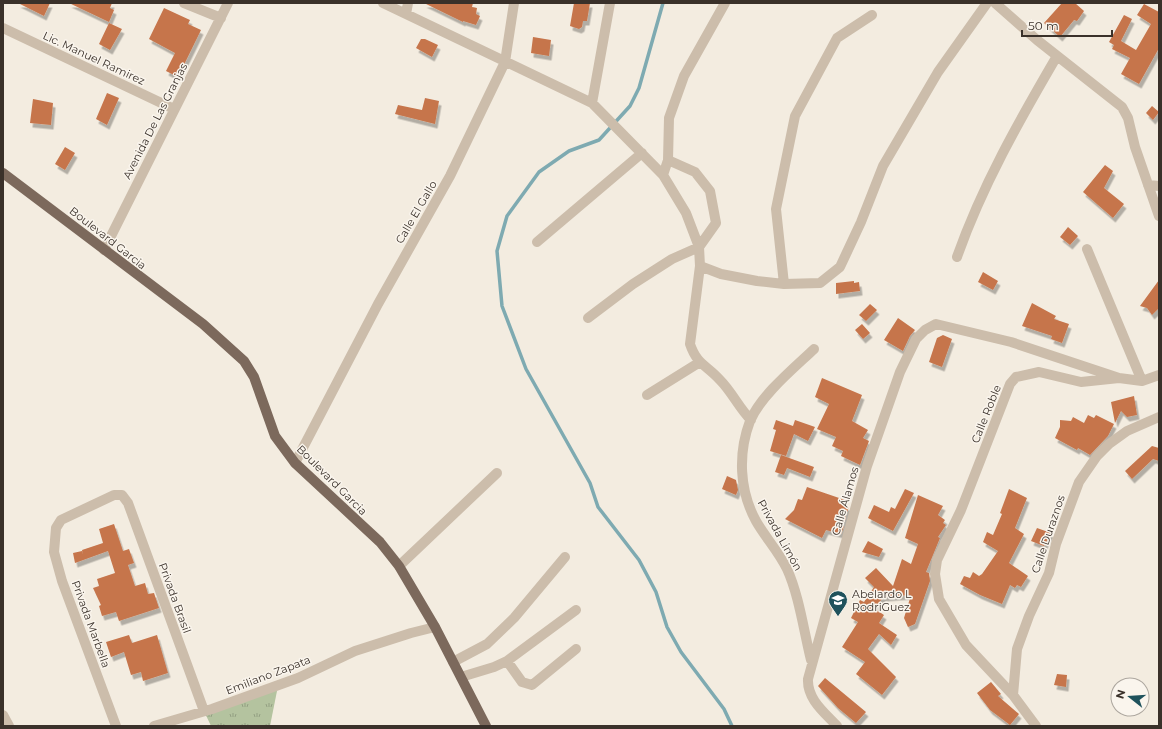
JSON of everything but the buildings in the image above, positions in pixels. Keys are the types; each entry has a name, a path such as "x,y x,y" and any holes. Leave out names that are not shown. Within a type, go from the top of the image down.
{"main road":[{"name":"Boulevard Garcia","path":"3,172 203,324 244,361 254,377 275,436 295,463 380,542 399,566 434,627 486,726"}],"street":[{"path":"184,3 221,18"},
{"name":"Avenida De Las Granjas","path":"104,250 228,3"},
{"path":"383,3 592,103 663,175 686,213 699,247 700,266 690,344 694,356 721,380 742,412 751,420"},
{"path":"406,14 408,3"},
{"name":"Calle El Gallo","path":"295,463 314,424 378,304 450,176 505,62 514,3"},
{"path":"592,103 610,3"},
{"path":"663,175 668,160 669,118 673,106 684,76 725,3"},
{"path":"700,266 721,274 784,284 820,283 840,267 861,222 883,166 938,72 987,3"},
{"path":"995,3 1057,56 1122,107 1128,118 1159,216"},
{"path":"784,284 776,209 795,116 837,38 872,15"},
{"name":"Lic. Manuel Ramirez","path":"3,28 174,109"},
{"path":"957,257 972,215 1018,122 1057,56"},
{"path":"538,242 642,152"},
{"path":"588,318 633,284 672,259 699,247 716,223 710,191 695,172 668,160"},
{"path":"1148,185 1159,186"},
{"path":"1087,249 1142,381"},
{"name":"Calle Álamos","path":"837,726 811,698 807,687 812,660 867,466 900,372 916,339 924,330 936,324 1011,342 1120,378"},
{"name":"Privada Limón","path":"812,660 794,586 787,568 756,520 742,482 742,458 751,420 777,383 814,349"},
{"path":"647,395 700,362"},
{"name":"Calle Roble","path":"1012,695 966,645 955,628 939,599 935,574 937,560 961,510 1010,384 1016,377 1039,372 1081,382 1120,378 1142,381 1159,376"},
{"name":"Calle Duraznos","path":"1012,695 1017,649 1029,616 1049,573 1056,544 1080,482 1097,456 1109,444 1127,431 1159,417"},
{"path":"399,566 497,473"},
{"name":"Privada Marbella","path":"116,726 62,581 54,552 56,528 61,520 114,495 122,495"},
{"name":"Privada Brasil","path":"122,495 128,503 204,711"},
{"path":"453,662 487,644 514,618 565,557"},
{"path":"461,677 494,667 507,661 576,610"},
{"name":"Emiliano Zapata","path":"154,726 204,711 298,678 355,651 434,627"},
{"path":"507,661 522,682 532,685 576,649"},
{"path":"1012,695 1036,726"},
{"path":"3,715 9,726"}],"green space":[{"path":"278,686 270,726 211,726 204,711"}],"waterway":[{"path":"663,3 639,88 630,106 599,140 569,151 539,172 507,216 497,251 502,306 526,369 590,483 598,507 639,560 656,592 667,627 681,652 724,709 732,726"}],"place":[{"name":"Abelardo L RodriGuez","path":"838,617"}]}
